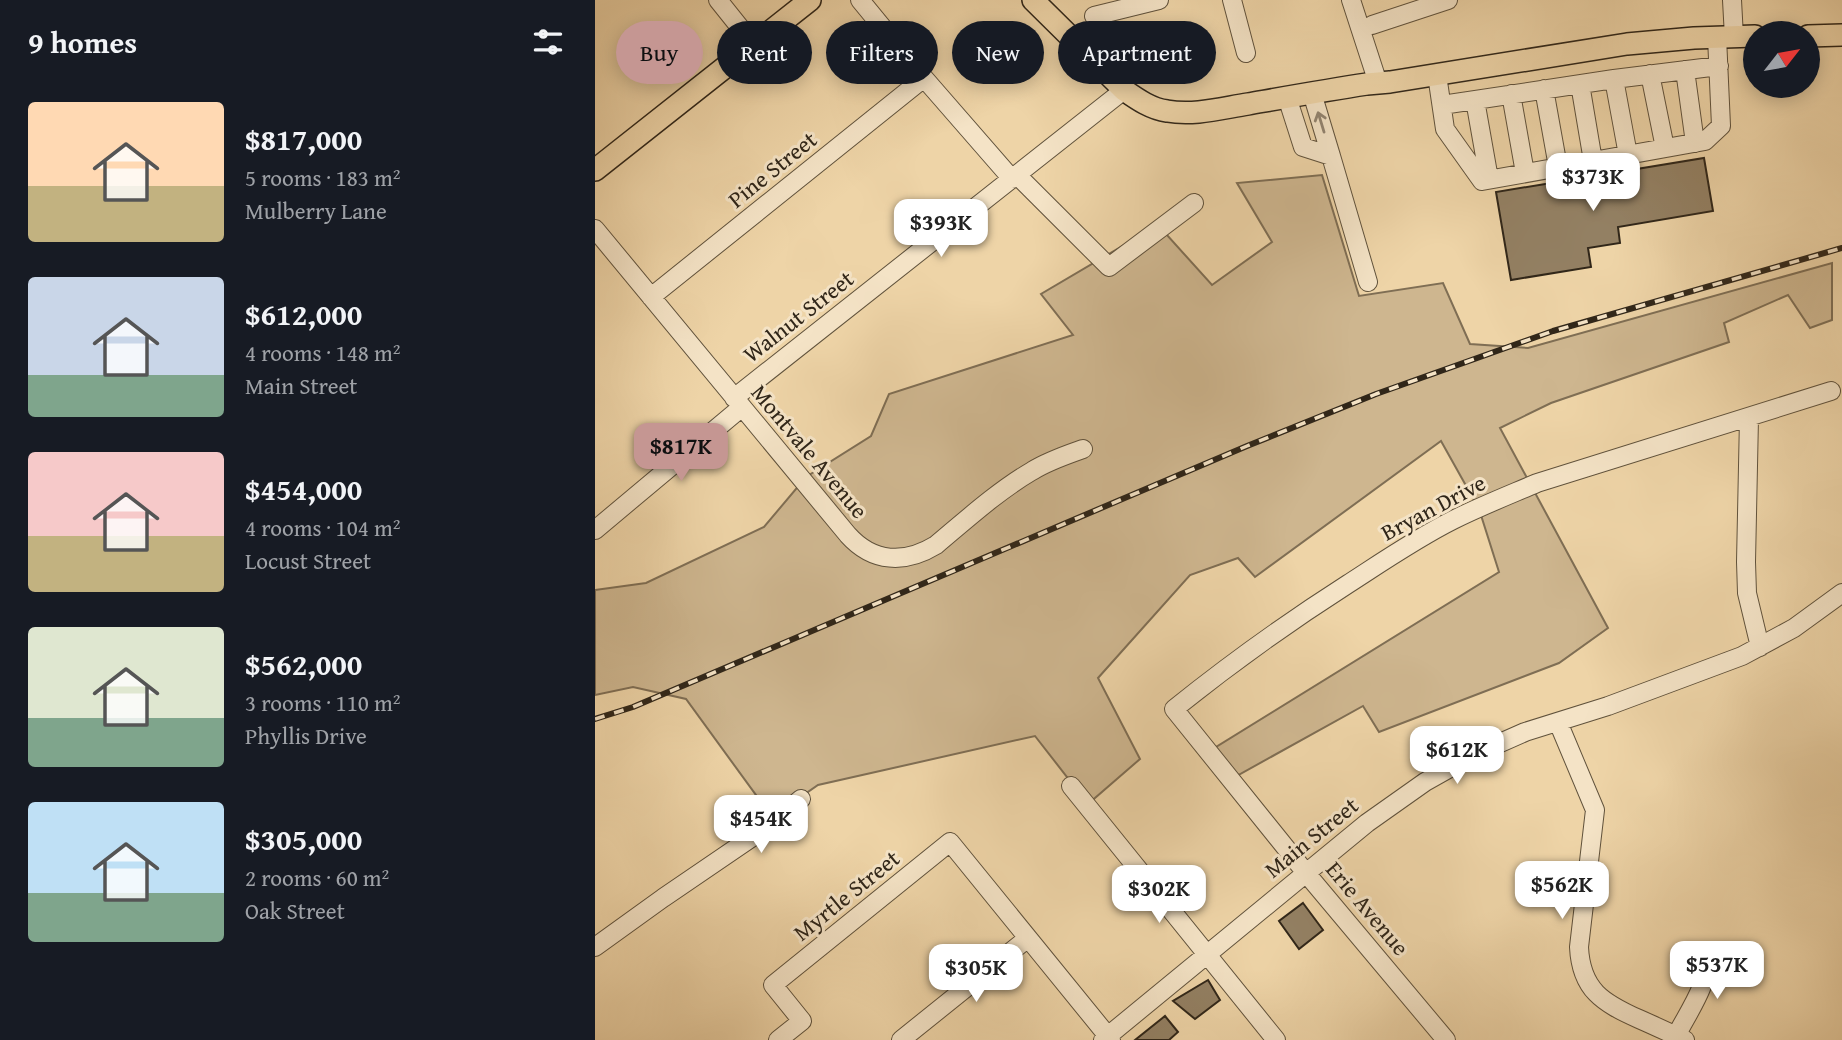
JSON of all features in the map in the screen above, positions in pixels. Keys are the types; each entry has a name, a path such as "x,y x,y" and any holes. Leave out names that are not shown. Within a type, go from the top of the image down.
{"main road":[{"path":"784,21 810,0"},
{"path":"1033,0 1124,90 1153,107 1181,113 1627,44 1736,37"},
{"path":"595,170 717,74"}],"street":[{"path":"718,0 735,21"},
{"path":"860,0 877,21"},
{"path":"1094,16 1159,0"},
{"path":"1232,0 1246,53"},
{"path":"1351,0 1384,82"},
{"path":"1364,0 1384,82"},
{"path":"1372,25 1448,0"},
{"path":"1437,75 1445,129 1482,181 1705,141 1721,126 1719,66 1736,37 1732,0"},
{"path":"1442,105 1719,66"},
{"path":"1685,70 1695,143"},
{"path":"1650,74 1665,148"},
{"path":"1614,79 1627,155"},
{"name":"Pine Street","path":"651,297 916,84"},
{"path":"929,84 1014,177 1109,267 1194,203"},
{"path":"1580,84 1593,161"},
{"path":"1544,89 1558,167"},
{"name":"Walnut Street","path":"595,530 738,402 1124,90"},
{"path":"1312,93 1368,282"},
{"path":"1511,94 1525,173"},
{"path":"1287,97 1303,147 1331,156"},
{"path":"1475,100 1489,179"},
{"name":"Montvale Avenue","path":"595,229 853,541 870,553 907,558 925,552 1009,485 1059,457 1083,449"},
{"name":"Bryan Drive","path":"1174,709 1272,633 1451,520 1537,484 1831,391"},
{"path":"1749,418 1747,582 1760,648"},
{"name":"Main Street","path":"1107,1039 1367,822 1425,782 1473,755 1525,732 1608,706 1760,648 1794,628 1842,593"},
{"name":"Erie Avenue","path":"1174,709 1306,873 1446,1040"},
{"path":"1558,722 1595,810 1579,947 1583,974 1595,992 1612,1007 1681,1038 1702,988 1707,972 1708,953"},
{"path":"1071,786 1276,1040"},
{"path":"595,947 771,825 801,799"},
{"name":"Myrtle Street","path":"778,1040 801,1021 773,985 950,842 1028,938"},
{"path":"901,1040 1028,938 1107,1039"}],"shaded area":[{"path":"1322,175 1359,296 1443,283 1470,344 1528,348 1832,263 1832,320 1810,328 1788,295 1724,323 1729,342 1551,403 1500,428 1608,628 1559,663 1379,732 1363,706 1233,778 1208,752 1499,572 1479,509 1441,441 1255,577 1238,558 1190,575 1098,678 1140,759 1088,804 1035,736 818,785 772,817 686,699 633,687 595,695 595,590 646,583 764,527 806,477 871,436 889,394 1073,335 1041,294 1158,225 1212,285 1272,242 1237,183"}],"building":[{"path":"1704,158 1713,211 1618,227 1620,243 1588,248 1591,267 1511,280 1496,192"},
{"path":"1303,903 1323,930 1299,949 1279,921"},
{"path":"1208,980 1220,1000 1195,1019 1173,1001"},
{"path":"1165,1016 1178,1032 1169,1040 1135,1040"}],"railway":[{"path":"595,719 633,707 1247,446 1376,394 1553,331 1842,248"}]}
